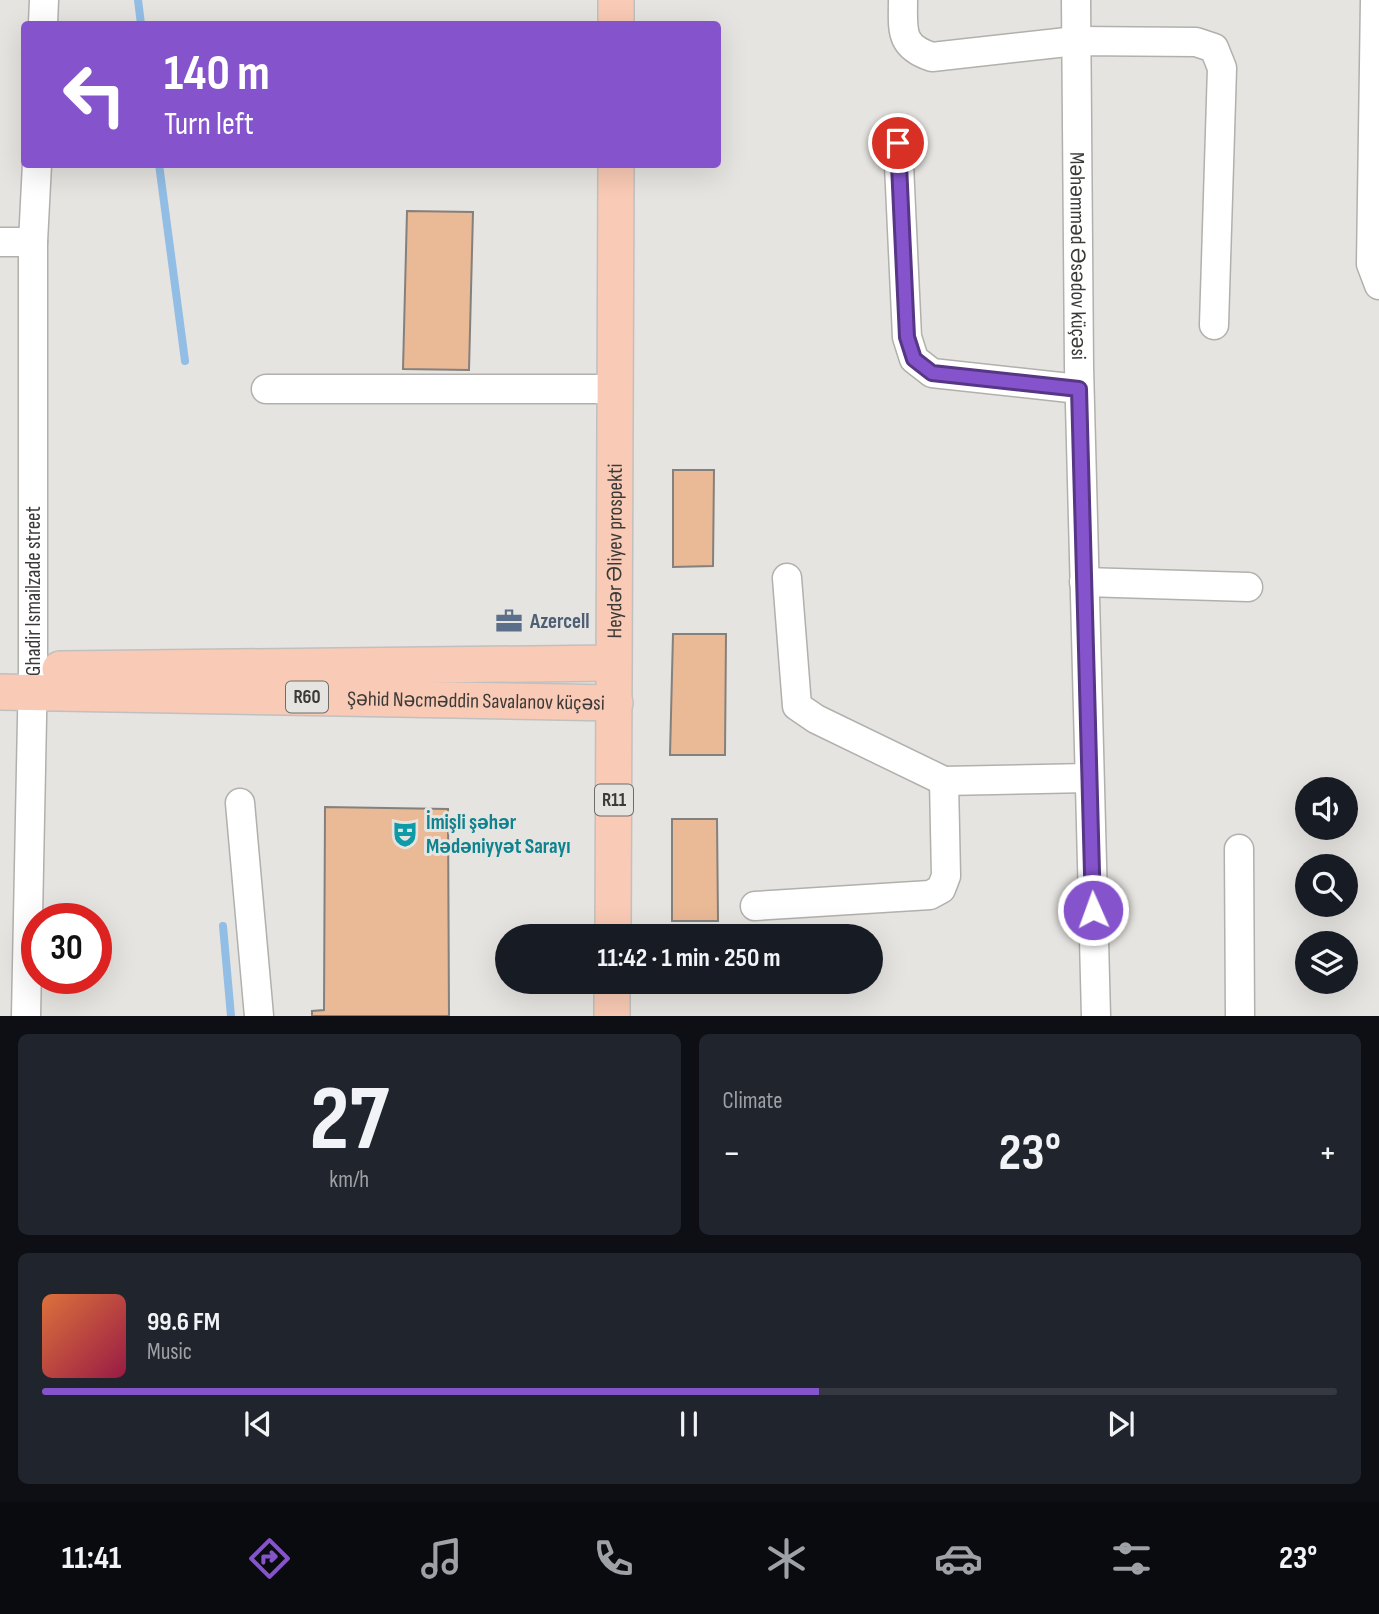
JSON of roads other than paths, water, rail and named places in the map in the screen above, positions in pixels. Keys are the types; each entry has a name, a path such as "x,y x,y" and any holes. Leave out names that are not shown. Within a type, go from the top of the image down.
{"main road":[{"path":"617,0 617,21"},
{"name":"Heydər Əliyev prospekti","path":"613,924 616,168"},
{"name":"Şəhid Nəcməddin Savalanov küçəsi","path":"16,681 613,663"},
{"name":"Şəhid Nəcməddin Savalanov küçəsi","path":"16,681 615,703"},
{"path":"612,994 612,1016"}],"street":[{"path":"43,21 44,0"},
{"path":"903,0 903,36 917,52 932,57 1076,41 1196,42 1214,48 1222,68 1214,325"},
{"name":"Məhəmməd Əsədov küçəsi","path":"1076,0 1079,389 1096,1016"},
{"path":"1375,0 1371,264 1379,285"},
{"path":"898,143 907,337 914,359 932,373 1079,389"},
{"name":"Ghadir Ismailzade street","path":"26,1016 16,681 37,168"},
{"path":"0,242 33,242"},
{"path":"267,389 616,389"},
{"path":"787,578 797,706 816,719 944,781 1089,778"},
{"path":"1084,582 1248,587"},
{"path":"755,906 930,895 941,889 946,876 944,781"},
{"path":"240,803 260,1016"},
{"path":"1239,849 1240,1016"}],"waterway":[{"path":"138,0 141,21"},
{"path":"160,168 185,361"},
{"path":"223,926 231,1016"}],"place":[{"name":"Azercell","path":"509,621"},
{"name":"İmişli şəhər Mədəniyyət Sarayı","path":"405,834"}]}
